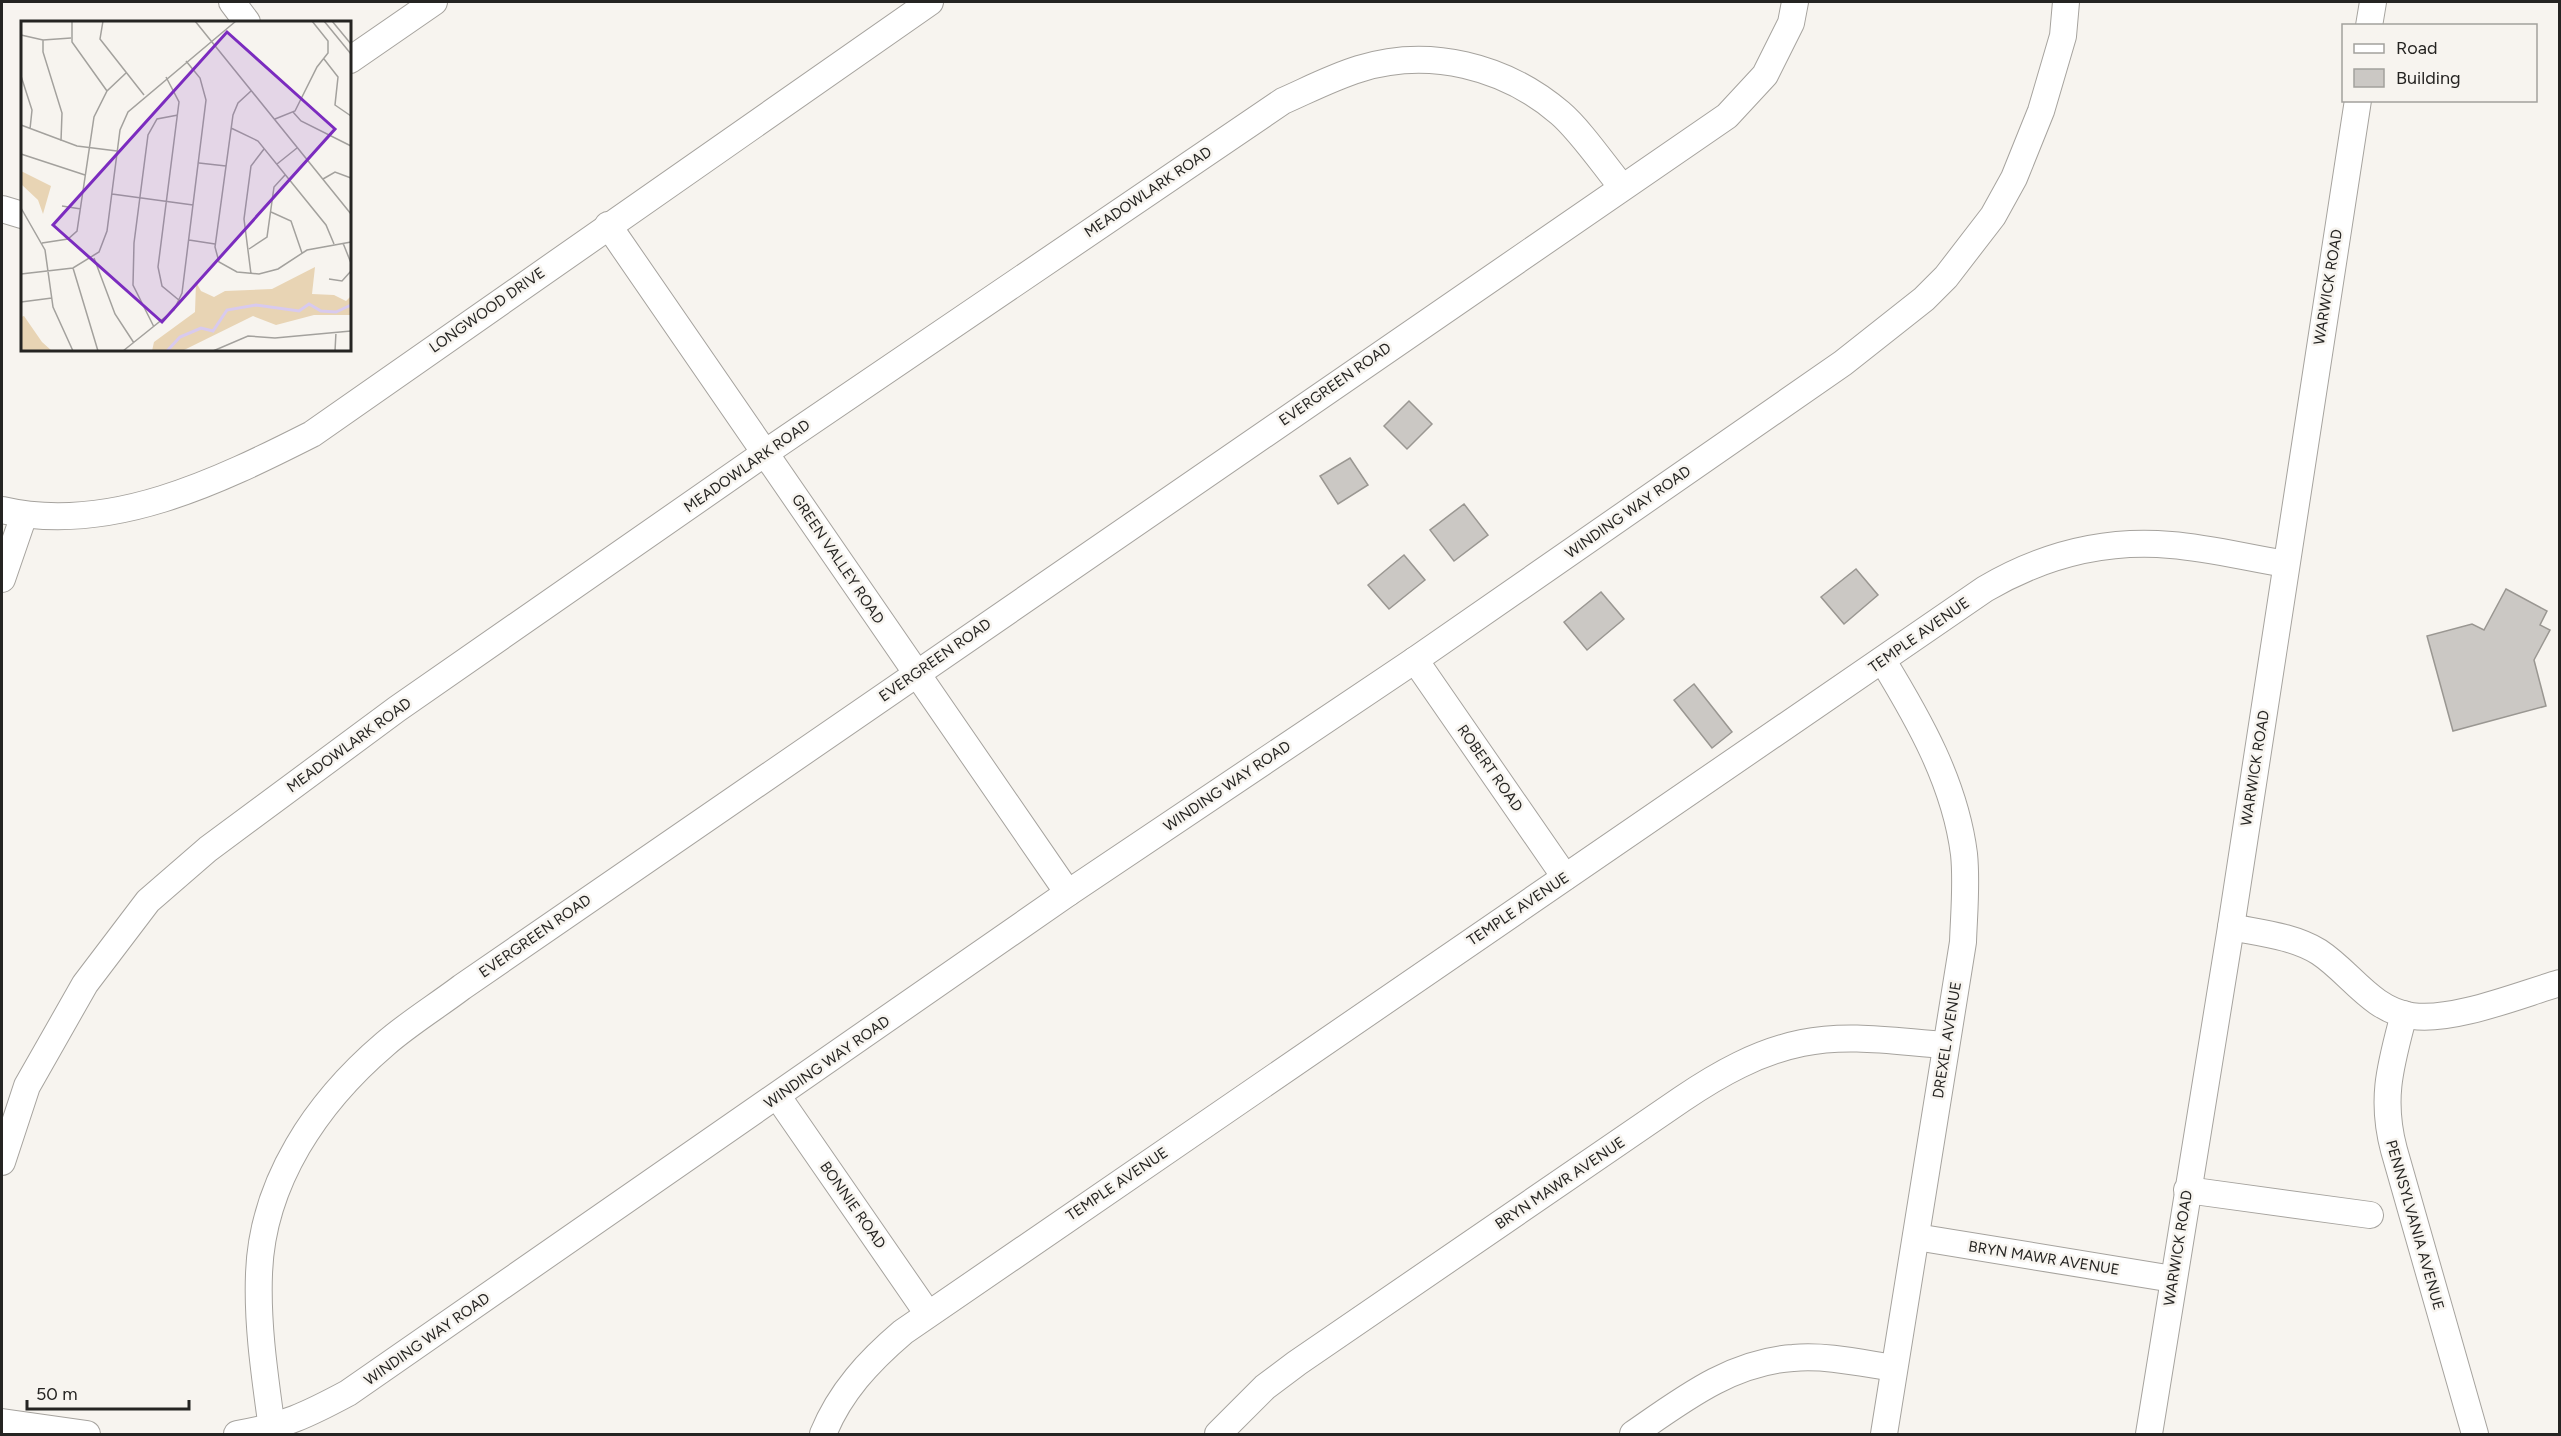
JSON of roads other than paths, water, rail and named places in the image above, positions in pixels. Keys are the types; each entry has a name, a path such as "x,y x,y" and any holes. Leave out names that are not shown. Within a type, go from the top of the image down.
{"street":[{"path":"232,2 246,21"},
{"path":"351,59 434,2"},
{"name":"LONGWOOD DRIVE","path":"13,513 98,514 152,503 239,471 312,434 930,2"},
{"name":"EVERGREEN ROAD","path":"272,1429 261,1341 259,1272 269,1205 291,1154 330,1100 385,1044 462,987 1727,116 1765,75 1791,23 1795,2"},
{"name":"WINDING WAY ROAD","path":"237,1434 272,1429 304,1417 348,1393 1068,894 1415,660 1843,363 1924,298 1946,277 1993,216 2014,178 2044,100 2063,36 2066,2"},
{"path":"2369,24 2373,2"},
{"name":"MEADOWLARK ROAD","path":"2,1162 27,1086 85,984 148,901 208,849 397,709 765,453 1283,101 1359,69 1402,60 1462,63 1514,81 1561,114 1622,187"},
{"name":"WARWICK ROAD","path":"2149,1434 2231,927 2358,102"},
{"path":"2,209 21,215"},
{"name":"GREEN VALLEY ROAD","path":"608,225 1068,894"},
{"path":"2,579 13,513"},
{"name":"TEMPLE AVENUE","path":"823,1434 839,1402 857,1376 885,1347 928,1314 2007,576 2027,566 2067,553 2152,544 2174,545 2286,564"},
{"name":"ROBERT ROAD","path":"1415,660 1565,877"},
{"name":"DREXEL AVENUE","path":"1882,660 1929,742 1954,807 1964,855 1962,942 1884,1434"},
{"path":"2231,927 2267,934 2310,948 2331,961 2377,1002 2404,1014 2415,1016 2451,1014 2559,983"},
{"name":"PENNSYLVANIA AVENUE","path":"2404,1014 2387,1080 2388,1124 2475,1434"},
{"name":"BRYN MAWR AVENUE","path":"1218,1434 1265,1387 1297,1363 1682,1099 1735,1066 1781,1048 1828,1040 1946,1045"},
{"name":"BONNIE ROAD","path":"778,1097 928,1314"},
{"path":"2187,1191 2370,1215"},
{"name":"BRYN MAWR AVENUE","path":"1916,1237 2173,1279"},
{"path":"1633,1434 1715,1381 1740,1370 1773,1360 1815,1358 1894,1368"},
{"path":"2,1422 87,1434"}]}
